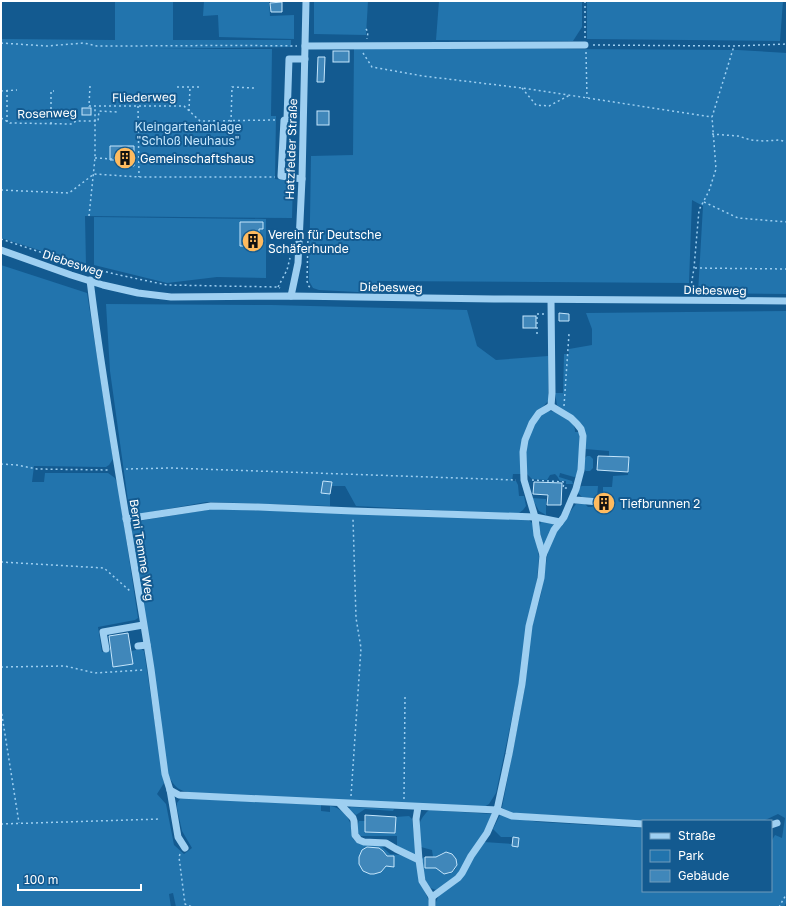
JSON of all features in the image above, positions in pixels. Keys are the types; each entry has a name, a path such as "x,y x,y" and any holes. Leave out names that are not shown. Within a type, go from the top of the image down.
{"street":[{"name":"Hatzfelder Straße","path":"291,296 298,263 302,179 306,1"},
{"path":"305,46 585,45"},
{"path":"302,179 281,176 289,59 305,58"},
{"name":"Diebesweg","path":"1,250 90,280 138,293 171,297 291,296 552,300 787,301"},
{"name":"Berni Temme Weg","path":"90,280 118,470 151,670 165,774 170,790 178,837 184,846"},
{"path":"551,406 552,300"},
{"path":"432,897 458,878 462,873 470,856 487,833 497,810 510,754 522,684 528,626 540,584 543,555 554,530 564,517 576,489 581,470 583,436 577,424 551,406"},
{"path":"543,555 537,536 535,516 524,480 523,452 528,430 539,413 551,406"},
{"path":"572,499 599,502"},
{"path":"126,519 211,506 535,516 560,522"},
{"path":"106,650 103,632 143,625"},
{"path":"138,646 147,645"},
{"path":"170,790 179,795 340,804 497,810 512,816 642,824"},
{"path":"340,804 354,821 355,835 357,838 364,842 386,843 419,860"},
{"path":"418,807 416,819 419,860 422,881 432,897 432,907"}],"path":[{"path":"585,1 587,98"},
{"path":"366,29 368,32 367,45"},
{"path":"1,43 47,46 84,43 97,46 305,46"},
{"path":"585,45 734,46 787,44"},
{"path":"359,45 372,67 423,76 522,88 712,117"},
{"path":"689,300 700,210 709,191 716,169 712,134 712,117 734,46"},
{"name":"Fliederweg","path":"90,86 90,106 95,107 184,106 200,121 231,122 284,120"},
{"path":"177,87 202,87"},
{"path":"189,111 190,87"},
{"path":"231,122 232,88 254,88"},
{"path":"522,88 536,105 549,106 570,95"},
{"path":"1,91 17,90"},
{"path":"7,91 7,122"},
{"path":"51,124 51,91 54,91"},
{"path":"138,106 139,178"},
{"path":"89,216 95,158 95,107"},
{"path":"111,111 112,107"},
{"path":"95,121 98,121 99,111 118,112"},
{"name":"Rosenweg","path":"1,118 10,123 72,124 76,121 95,121"},
{"path":"712,134 738,136 751,140 779,140 787,142"},
{"path":"95,158 114,159"},
{"path":"1,190 69,193 94,174 139,178 281,176"},
{"path":"704,202 738,218 787,222"},
{"path":"308,235 307,281 311,289 321,292 321,297"},
{"path":"1,239 76,264 146,281 167,285 278,286 291,296"},
{"path":"694,268 787,269"},
{"path":"537,334 537,314 546,314"},
{"path":"564,414 569,334"},
{"path":"1,464 17,465 37,469 118,470 171,468 524,480 564,482 563,488 576,489"},
{"path":"349,804 352,794 361,648 356,618 353,511"},
{"path":"1,562 104,568 139,599"},
{"path":"1,667 65,666 95,673 151,670"},
{"path":"404,806 405,697"},
{"path":"1,709 19,823"},
{"path":"1,824 160,819"},
{"path":"184,846 179,857 185,904 192,907"},
{"path":"779,907 787,893"}],"green space":[{"name":"Kleingartenanlage \"Schloß Neuhaus\"","path":"115,1 173,1 173,40 291,40 291,47 156,49 272,49 271,116 276,116 275,179 293,181 292,218 85,216 86,265 1,238 1,39 115,40"},
{"path":"204,1 269,1 270,16 294,15 294,39 219,37 218,15 203,16"},
{"path":"314,1 368,1 366,35 314,34"},
{"path":"439,1 582,1 582,27 573,41 436,40"},
{"path":"587,1 783,1 780,41 587,39"},
{"path":"354,48 738,50 787,53 787,294 698,293 703,206 692,200 689,283 377,281 376,293 319,290 313,288 309,281 311,156 353,155"},
{"path":"94,217 266,219 266,278 217,277 167,283 94,265"},
{"path":"1,265 87,293 113,459 106,467 34,466 32,482 44,482 45,473 108,473 115,478 118,485 138,618 135,620 98,627 102,652 111,651 113,667 132,664 131,651 141,649 144,651 164,783 157,794 166,804 174,845 184,854 192,848 182,831 177,808 177,803 180,799 185,798 321,805 321,811 330,812 330,806 341,810 346,816 350,822 353,839 358,843 380,845 390,854 400,855 416,861 420,881 429,901 430,907 176,907 173,893 169,894 171,907 1,907"},
{"path":"106,304 272,305 467,310 477,346 496,360 548,356 549,400 531,420 521,474 513,474 512,481 516,481 519,496 524,496 526,506 519,513 492,513 356,506 345,486 332,486 332,482 323,481 321,492 330,494 330,506 206,502 140,514 132,513 129,508 110,371"},
{"path":"787,311 787,901 784,907 436,907 436,902 439,895 471,861 484,842 512,844 513,837 501,837 493,829 500,815 539,822 642,828 642,892 772,892 772,840 775,835 782,838 785,818 778,814 765,820 642,821 512,813 502,808 525,687 531,630 541,594 548,551 556,531 576,504 585,504 588,507 600,505 600,508 607,509 608,499 600,498 603,496 603,487 612,487 613,476 628,475 629,457 609,456 609,451 585,449 585,435 557,405 555,393 563,393 564,354 569,354 569,349 592,345 592,329 586,313"},
{"path":"546,411 563,414 574,425 575,432 579,432 580,463 577,476 574,477 560,473 559,477 572,481 573,484 566,484 566,481 560,481 555,474 550,475 547,480 532,479 526,473 526,450 528,438 539,417"},
{"path":"587,456 590,456 593,459 593,468 590,471 586,471 583,468 584,459"},
{"path":"582,486 598,486 597,498 582,497 577,492 578,488"},
{"path":"532,498 546,499 546,515 539,511"},
{"path":"213,509 528,519 533,524 539,557 537,579 518,689 496,793 489,804 484,807 194,793 181,790 173,783 168,775 132,527 138,521"},
{"path":"541,522 553,524 553,529 544,548 539,527"},
{"path":"351,807 394,809 393,811 365,809 356,815 348,809"},
{"path":"429,810 492,814 487,827 458,876 436,890 428,887 422,869 422,858 425,857 426,868 436,868 444,874 449,874 454,871 457,862 451,854 445,852 437,857 433,857 432,850 421,847 419,827 422,819"},
{"path":"409,816 412,819 416,853 414,855 397,847 397,836 359,836 359,821 365,821 365,832 395,833 396,817"}],"building":[{"path":"282,2 282,12 271,12 270,3"},
{"path":"333,51 349,51 349,62 333,62"},
{"path":"318,57 325,57 324,82 317,82"},
{"path":"82,108 91,108 91,115 82,115"},
{"path":"317,111 329,111 329,125 317,125"},
{"name":"Gemeinschaftshaus","path":"110,146 134,146 134,166 122,166 122,160 110,160"},
{"path":"240,222 263,222 263,229 259,229 259,246 240,246"},
{"path":"559,313 569,314 569,321 559,321"},
{"path":"523,316 536,316 536,328 523,328"},
{"path":"598,456 629,457 628,472 597,470"},
{"path":"323,481 332,482 330,494 321,493"},
{"path":"534,482 562,483 561,505 547,505 548,495 533,494"},
{"path":"128,633 133,664 113,667 109,636"},
{"path":"365,815 396,817 395,833 365,832"},
{"path":"513,837 519,838 518,847 512,846"},
{"path":"367,847 379,848 387,856 394,856 394,867 386,866 381,872 374,874 363,871 359,864 359,857 362,850"},
{"path":"446,852 452,854 456,859 457,865 452,872 444,874 436,868 425,868 425,857 436,857"}],"place":[{"name":"Gemeinschaftshaus","path":"125,158"},
{"name":"Verein für Deutsche Schäferhunde","path":"253,241"},
{"name":"Tiefbrunnen 2","path":"604,503"}]}
